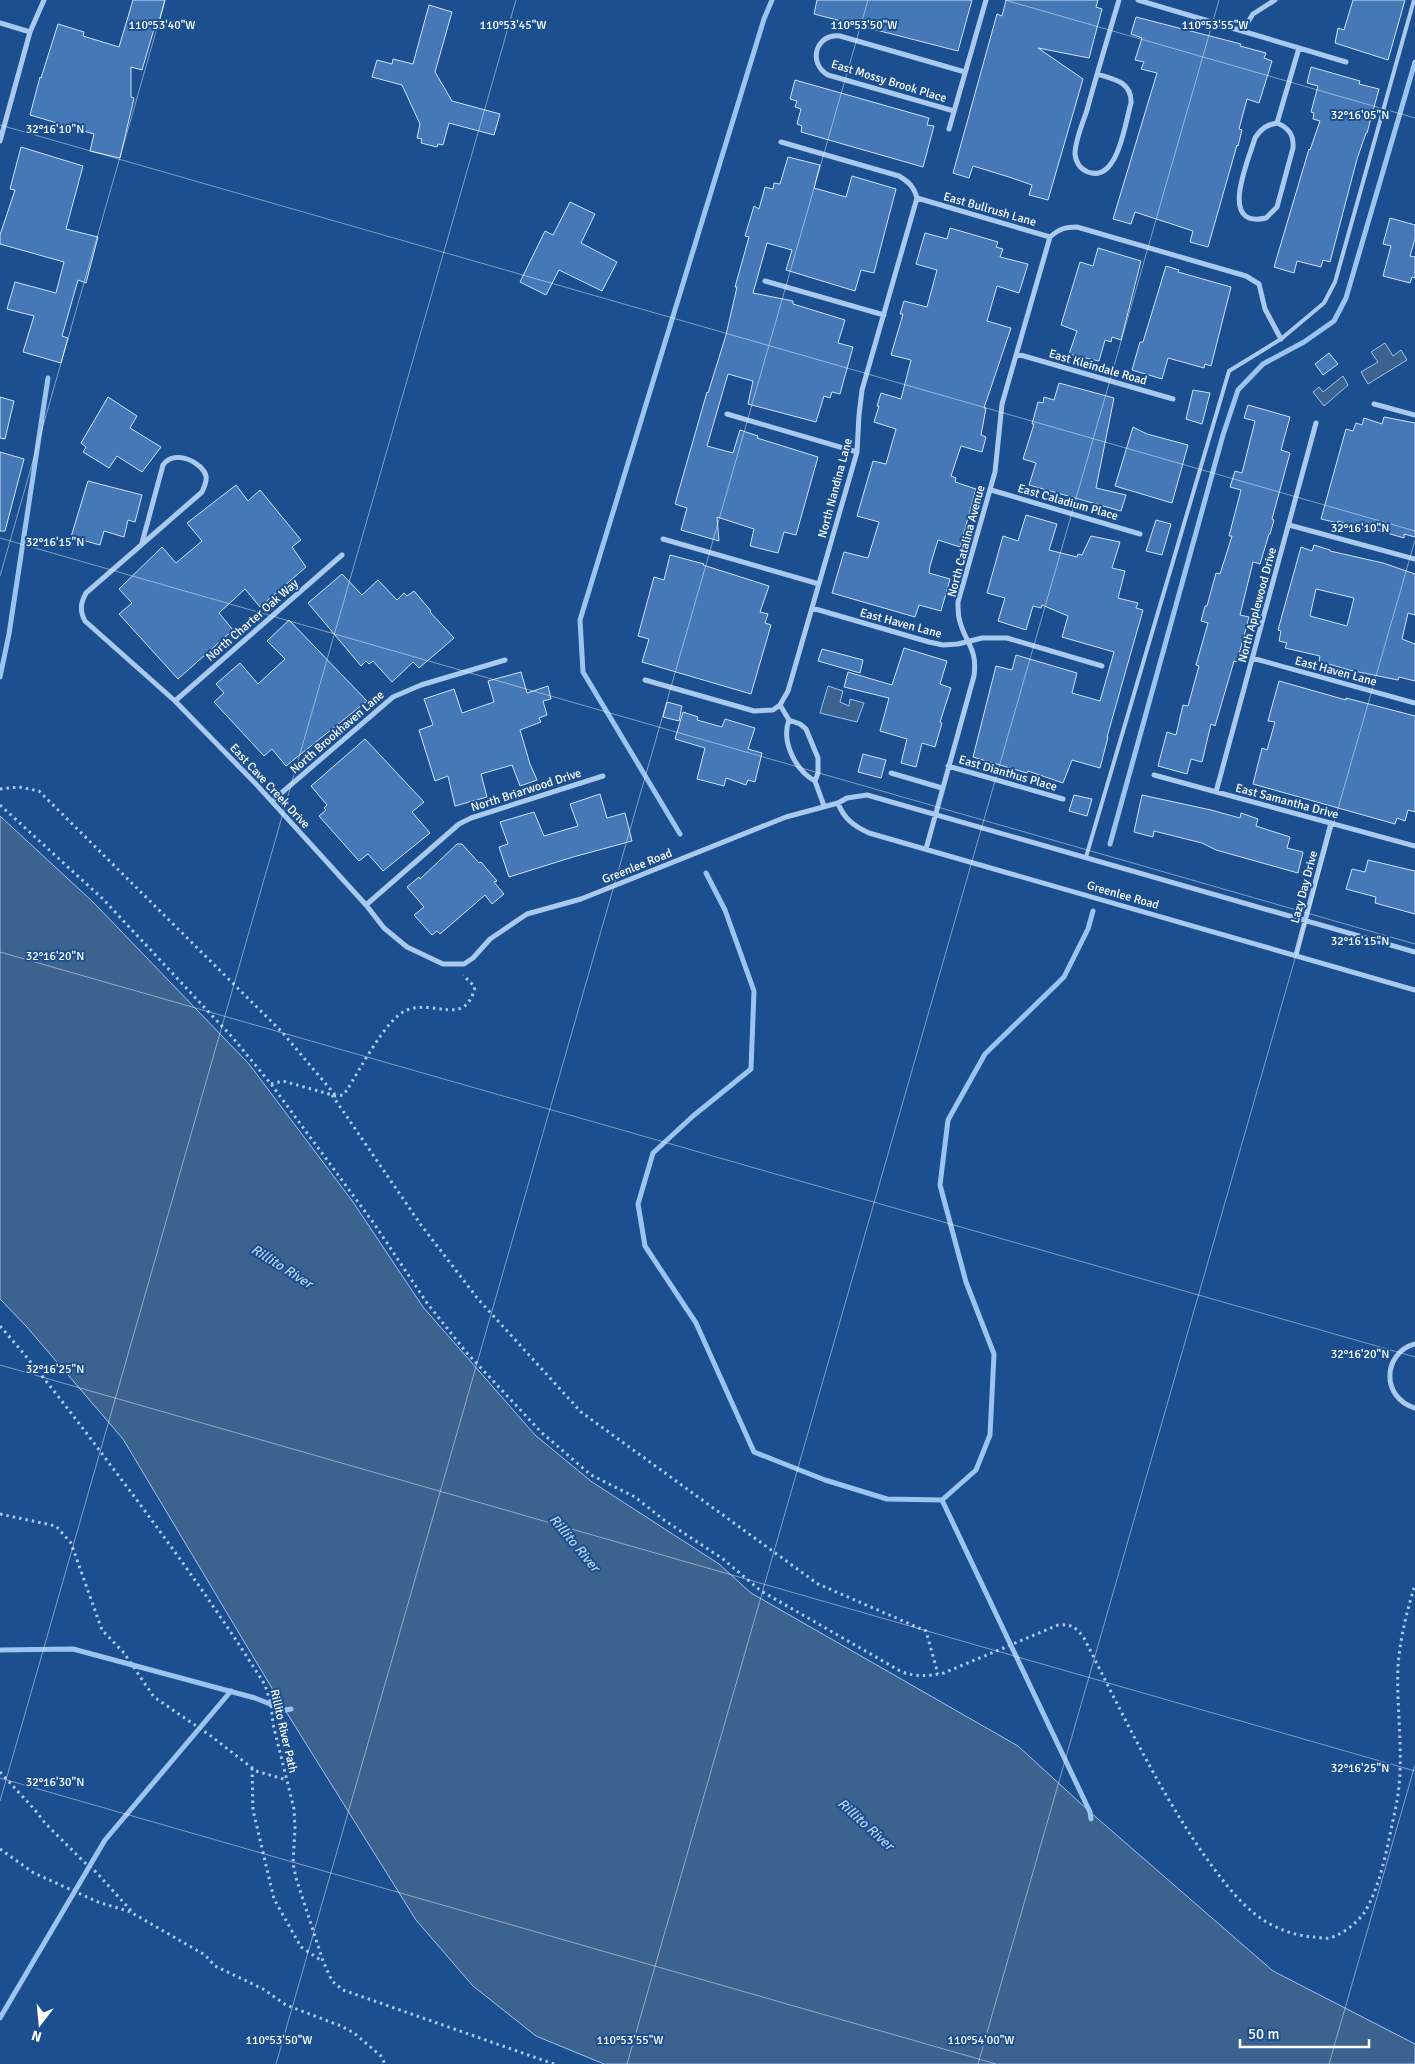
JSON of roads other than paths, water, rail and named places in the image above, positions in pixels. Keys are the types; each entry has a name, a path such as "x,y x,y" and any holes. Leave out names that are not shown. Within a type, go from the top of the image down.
{"street":[{"path":"0,141 30,32 44,0"},
{"path":"949,129 986,0"},
{"path":"1097,74 1123,83 1131,96 1115,160 1106,171 1098,173 1089,172 1081,168 1075,155 1097,74 1119,0"},
{"path":"1138,0 1346,62"},
{"path":"1242,31 1253,14 1275,0"},
{"path":"0,23 30,32"},
{"name":"East Mossy Brook Place","path":"954,111 828,75 822,72 818,65 817,50 826,37 832,35 840,36 965,72"},
{"path":"1277,123 1299,48"},
{"path":"1277,123 1290,132 1294,140 1293,148 1277,207 1266,218 1252,218 1240,210 1238,196 1255,138 1261,129 1268,124 1277,123"},
{"path":"781,142 899,176 908,181 914,189 917,198"},
{"name":"East Bullrush Lane","path":"917,198 1050,236 1057,230 1077,227 1246,276 1258,284 1265,309 1281,339"},
{"name":"North Nandina Lane","path":"780,705 788,691 857,452 860,402 917,198"},
{"name":"North Catalina Avenue","path":"926,849 976,664 974,653 958,617 958,602 990,490 997,457 1000,418 1050,236"},
{"path":"765,281 884,315"},
{"name":"East Kleindale Road","path":"1017,354 1174,399"},
{"path":"1374,404 1415,415"},
{"path":"726,414 857,452"},
{"name":"North Applewood Drive","path":"1216,792 1316,423"},
{"path":"172,456 184,457 203,470 206,477 202,492 142,542 163,465 172,456"},
{"name":"East Caladium Place","path":"990,490 1140,534"},
{"path":"1289,525 1415,559"},
{"path":"663,539 819,584"},
{"name":"East Cave Creek Drive","path":"142,542 86,594 81,607 85,621 175,701 272,801 366,905 384,928 407,947 443,964 454,965"},
{"name":"North Charter Oak Way","path":"175,701 342,555"},
{"name":"East Haven Lane","path":"812,608 929,642 943,644 969,642 994,637 1006,638 1102,666"},
{"name":"East Haven Lane","path":"1252,658 1415,703"},
{"name":"North Brookhaven Lane","path":"272,801 393,697 421,685 505,660"},
{"path":"645,680 754,711 773,710 780,705 789,720 800,724 806,729 818,758 818,773 815,781"},
{"path":"789,720 786,726 786,740 798,767 815,781 824,806"},
{"name":"East Dianthus Place","path":"948,766 1063,799"},
{"path":"891,773 942,788"},
{"name":"East Samantha Drive","path":"1154,775 1415,846"},
{"name":"North Briarwood Drive","path":"366,905 459,824 471,818 603,776"},
{"name":"Greenlee Road","path":"454,965 464,964 473,958 490,939 526,914 581,899 786,818 838,803 847,798 866,795 935,813 1415,952"},
{"name":"Greenlee Road","path":"838,803 842,813 858,828 1415,990"},
{"name":"Lazy Day Drive","path":"1296,956 1331,823"},
{"path":"1415,1344 1403,1349 1396,1357 1390,1376 1393,1392 1399,1400 1415,1408"}],"lane":[{"path":"1086,857 1229,370 1281,339 1324,303 1335,282 1414,0"}],"water":[{"path":"1385,343 1393,356 1401,350 1407,360 1368,384 1361,372 1378,362 1371,352"},
{"path":"1343,376 1348,385 1324,406 1313,392 1319,387 1323,392"},
{"path":"828,686 843,691 840,702 849,706 850,699 864,703 857,722 820,713"},
{"name":"Rillito River","path":"0,816 93,902 249,1064 353,1202 423,1307 535,1435 592,1482 719,1564 751,1593 1018,1746 1090,1812 1273,1971 1415,2044 1415,2064 604,2064 536,2036 473,1986 416,1920 285,1710 123,1439 26,1326 0,1299"}],"waterway":[{"path":"680,834 583,672 580,620 764,19 772,0"},
{"path":"1110,844 1223,435 1238,390 1263,364 1304,342 1334,321 1346,298 1415,62"},
{"path":"0,677 9,634 48,378"},
{"path":"706,873 725,910 754,991 751,1069 693,1116 653,1153 638,1204 645,1246 696,1323 754,1452 825,1480 887,1499 942,1500 976,1470 990,1435 994,1354 966,1282 940,1185 948,1120 985,1054 1064,977 1088,929 1093,911"},
{"path":"942,1500 1090,1812 1091,1819"},
{"path":"0,1650 73,1649 255,1698 285,1710 291,1709"},
{"path":"0,2018 105,1840 231,1691"}]}
